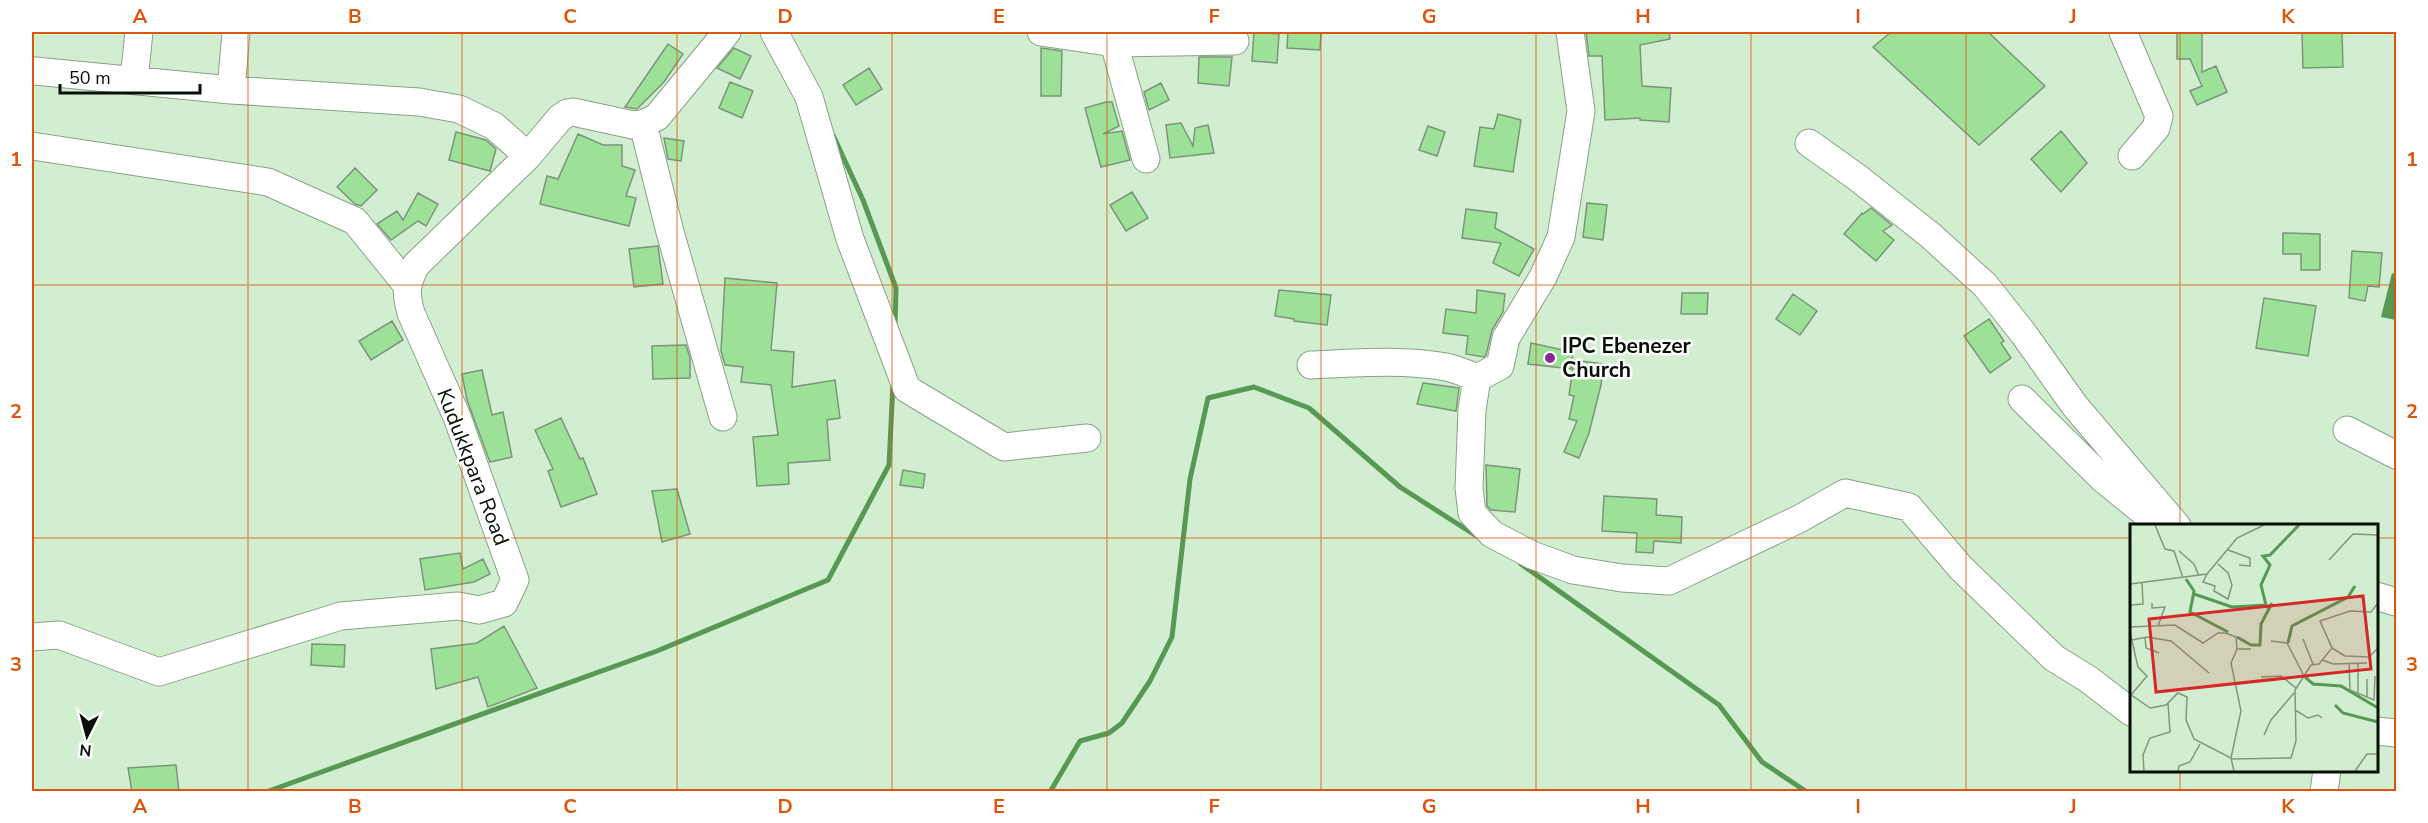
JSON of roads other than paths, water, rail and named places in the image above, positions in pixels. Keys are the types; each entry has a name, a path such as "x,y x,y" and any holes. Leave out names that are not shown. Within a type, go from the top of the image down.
{"street":[{"path":"134,80 139,32"},
{"path":"231,90 236,32"},
{"path":"32,146 268,182 356,221 406,284 416,265 528,156 560,118 573,112 622,124 643,124 657,117 727,32"},
{"path":"774,32 809,97 850,239 907,389 1004,447 1087,438"},
{"path":"1041,32 1114,44 1235,41"},
{"path":"1311,365 1421,364 1448,367 1477,378 1500,366 1506,338 1543,277 1561,237 1581,111 1570,32"},
{"path":"2123,32 2158,116 2156,128 2132,156"},
{"path":"1114,44 1146,159"},
{"path":"35,71 231,90 419,102 459,109 494,126 528,156"},
{"path":"643,124 670,232 723,417"},
{"path":"1809,143 1930,235 1985,285 2023,333 2075,406 2175,524"},
{"name":"Kudukkpara Road","path":"32,636 59,635 159,672 341,616 458,606 479,610 504,603 515,580 457,417 411,313 406,284"},
{"path":"1477,378 1472,410 1472,451 1468,488 1472,513 1492,534 1532,555 1573,570 1622,578 1669,581 1799,519 1845,493 1909,507 1960,567 2054,658 2088,678 2130,711"},
{"path":"2022,399 2103,479 2160,524"},
{"path":"2347,430 2397,454"},
{"path":"2377,596 2397,602"},
{"path":"2377,731 2397,733"},
{"path":"2324,792 2327,772"}],"waterway":[{"path":"833,135 863,200 896,288 895,326"},
{"path":"266,792 657,651 828,580 889,465 893,383"},
{"path":"1050,792 1080,741 1109,733 1122,723 1150,681 1172,637 1190,479 1208,398 1254,387 1309,408 1400,487 1478,537"},
{"path":"1521,564 1719,705 1762,762 1807,792"}],"place":[{"name":"IPC Ebenezer Church","path":"1550,358"}]}
